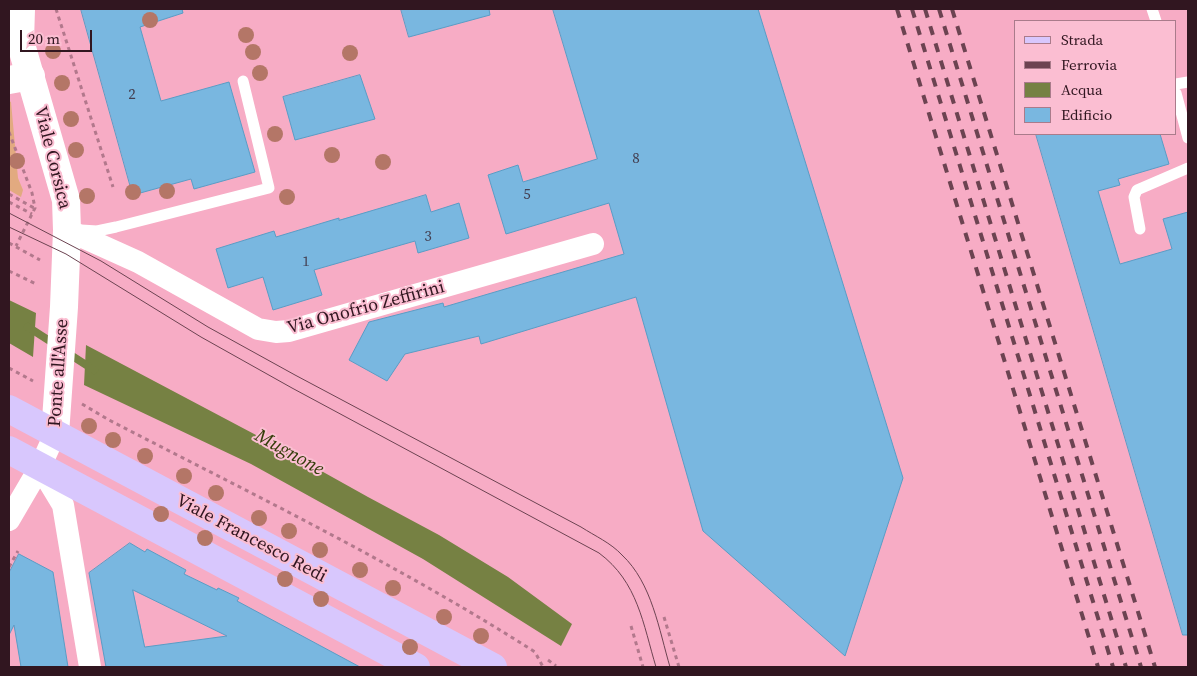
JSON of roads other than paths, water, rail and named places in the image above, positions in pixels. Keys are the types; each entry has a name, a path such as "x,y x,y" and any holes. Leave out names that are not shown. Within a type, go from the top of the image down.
{"main road":[{"name":"Viale Corsica","path":"21,9 14,32 20,78 66,200 67,230 64,307"},
{"name":"Ponte all'Asse","path":"55,434 46,383 64,307"},
{"name":"Viale Francesco Redi","path":"9,409 493,667"},
{"name":"Viale Francesco Redi","path":"9,450 416,667"}],"street":[{"name":"Via Onofrio Zeffirini","path":"67,230 138,262 258,329 276,332 304,327 593,244"},
{"name":"Ponte all'Asse","path":"9,520 40,467 55,434"},
{"path":"40,467 63,505 90,667"}],"lane":[{"path":"67,230 97,231 269,188 243,80"},
{"path":"1177,97 1188,138"},
{"path":"1140,228 1134,197 1137,190 1188,168"}],"water":[{"path":"9,300 36,313 33,357 9,343"},
{"path":"86,345 439,535 508,577 572,624 561,646 423,559 251,464 84,385"}],"waterway":[{"name":"Mugnone","path":"28,327 56,345"},
{"name":"Mugnone","path":"66,352 94,370"}],"tram line":[{"path":"9,213 101,261 208,327 295,375 608,543 622,555 641,579 658,623 670,667"},
{"path":"9,227 66,254 201,337 292,388 599,553 612,564 631,590 643,620 656,667"}],"railway":[{"path":"897,9 1098,667"},
{"path":"912,9 1113,667"},
{"path":"925,9 1126,667"},
{"path":"939,9 1141,667"},
{"path":"952,9 1155,667"}]}
